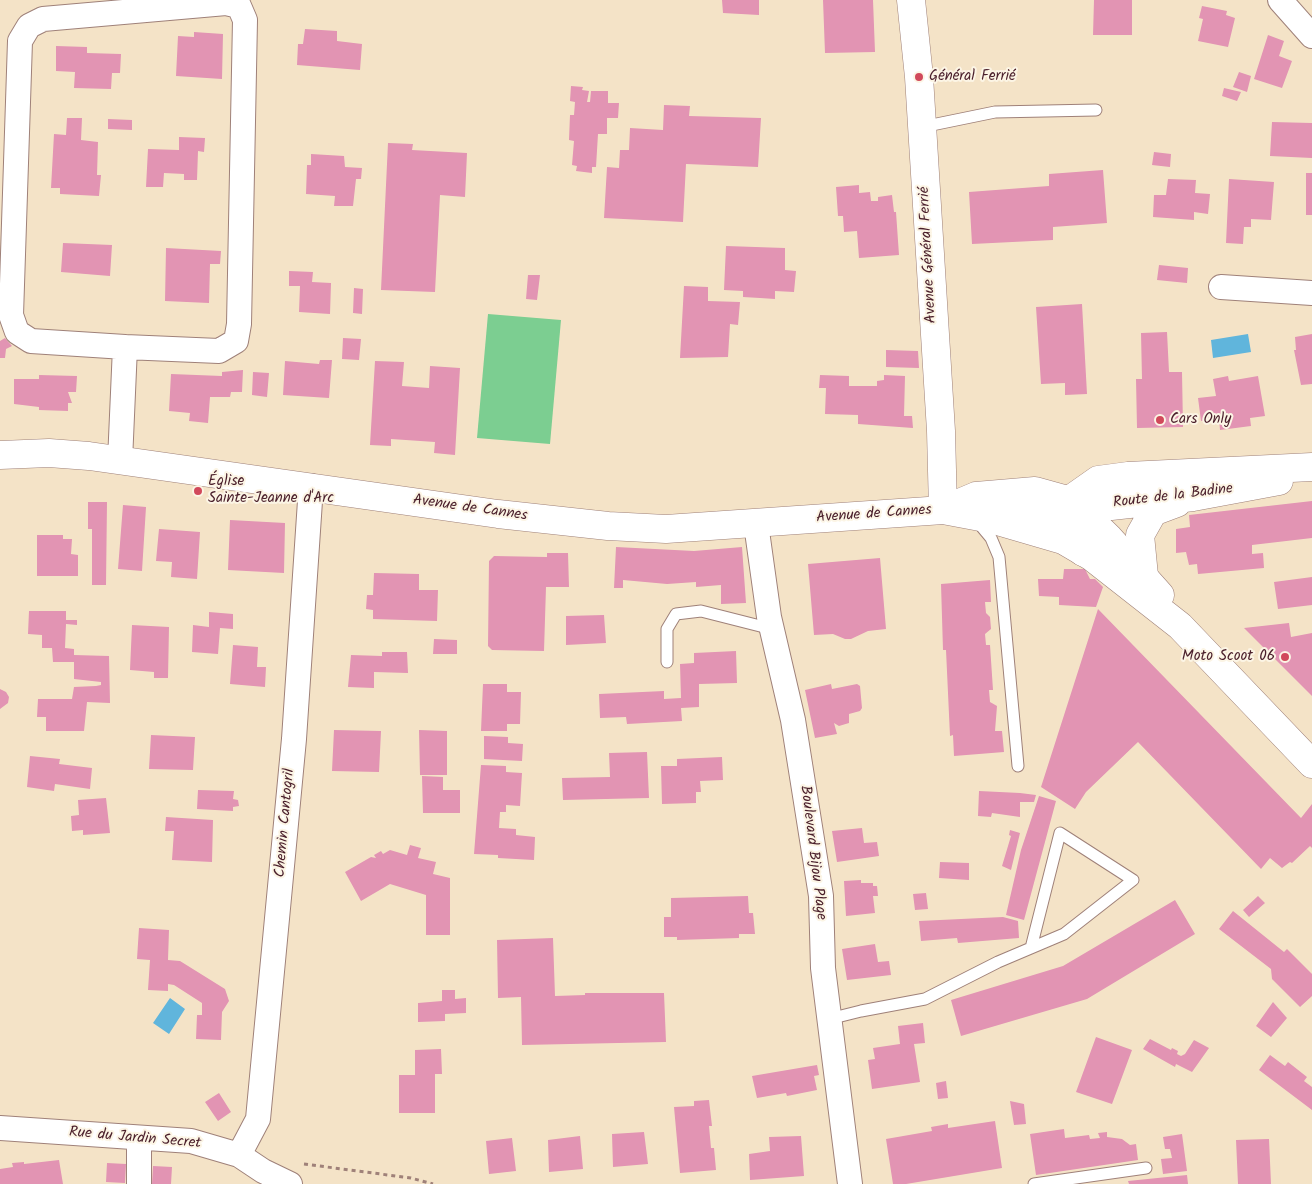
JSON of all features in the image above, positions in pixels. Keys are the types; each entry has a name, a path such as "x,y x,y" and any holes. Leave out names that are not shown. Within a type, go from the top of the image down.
{"main road":[{"name":"Avenue Général Ferrié","path":"911,0 922,127 941,431 943,510"},
{"name":"Avenue de Cannes","path":"0,455 49,453 120,461 311,486 498,514 608,526 666,529 943,510 982,517 1073,546"},
{"name":"Route de la Badine","path":"1071,501 1098,480 1312,467"},
{"name":"Route de la Badine","path":"1071,501 1111,506 1193,497 1285,480 1312,471"},
{"name":"Avenue de Cannes","path":"943,510 976,496 1035,491 1071,501"},
{"path":"1144,576 1140,534 1153,512 1193,497"},
{"path":"982,517 1051,513 1071,501"},
{"path":"1071,501 1073,546 1180,626 1312,764"},
{"path":"1071,501 1157,590 1180,626"}],"street":[{"path":"1280,0 1312,36"},
{"path":"226,3 239,6 245,20 239,324 236,340 219,351 125,347 31,341 17,332 11,315 20,42 29,26 43,19 226,3"},
{"path":"1221,287 1312,293"},
{"path":"120,461 125,347"},
{"name":"Chemin Cantogril","path":"239,1155 258,1120 294,739 311,486"},
{"name":"Boulevard Bijou Plage","path":"756,524 772,628 793,720 821,896 823,968 850,1184"},
{"name":"Rue du Jardin Secret","path":"0,1128 191,1141 239,1155 263,1171 293,1173"},
{"path":"139,1138 139,1184"}],"lane":[{"path":"922,127 996,112 1096,110"},
{"path":"982,517 999,557 1018,766"},
{"path":"667,662 667,629 676,614 701,611 772,628"},
{"path":"829,1020 861,1011 925,999 1064,934 1133,880 1060,833 1031,948"},
{"path":"1034,1184 1146,1168"}],"path":[{"path":"293,1173 412,1178 434,1184"}],"green space":[{"path":"488,314 561,320 550,444 477,438"}],"water":[{"path":"1248,334 1251,352 1213,358 1211,340"},
{"path":"170,998 185,1009 169,1034 153,1023"}],"building":[{"path":"722,0 759,0 759,15 723,13"},
{"path":"823,0 873,0 875,52 825,53"},
{"path":"1094,0 1132,0 1132,35 1093,35"},
{"path":"1202,6 1227,11 1226,15 1235,18 1228,47 1198,41 1203,19 1199,18"},
{"path":"305,29 337,31 337,41 362,44 360,70 297,65 298,44 303,44"},
{"path":"194,32 223,34 222,79 176,76 178,36 194,37"},
{"path":"1268,35 1284,41 1279,56 1292,61 1282,88 1254,79"},
{"path":"56,46 87,47 87,53 121,54 120,73 112,73 111,89 74,88 75,72 56,71"},
{"path":"1239,72 1251,76 1247,92 1233,87"},
{"path":"571,86 583,87 582,90 589,91 587,102 590,102 591,91 608,91 608,103 619,103 618,118 607,118 607,134 598,134 596,167 592,167 592,173 576,171 577,166 572,165 574,141 569,140 570,115 574,115 575,102 570,101"},
{"path":"1224,88 1241,92 1237,101 1222,96"},
{"path":"664,105 690,106 689,116 761,118 758,167 686,164 683,222 604,218 607,167 619,168 620,150 629,150 630,128 663,130"},
{"path":"67,118 82,118 81,140 98,142 97,175 101,175 99,196 60,194 60,188 51,188 54,134 66,135"},
{"path":"108,119 132,120 132,130 108,129"},
{"path":"1272,122 1312,123 1312,158 1270,156"},
{"path":"179,137 205,138 204,152 198,151 197,180 184,180 184,174 164,173 163,187 146,187 148,149 179,150"},
{"path":"388,143 413,144 412,150 467,153 465,197 440,195 435,292 381,290"},
{"path":"1154,152 1171,154 1170,167 1152,165"},
{"path":"311,154 344,156 345,167 362,168 361,179 356,179 353,206 334,206 335,196 306,194 307,165 311,165"},
{"path":"1103,170 1107,223 1053,227 1053,240 972,244 969,192 1049,186 1049,174"},
{"path":"1306,173 1312,173 1312,215 1306,215"},
{"path":"1168,179 1196,180 1195,193 1210,194 1208,214 1194,212 1194,220 1153,217 1154,195 1166,195"},
{"path":"1229,179 1274,182 1271,220 1251,219 1251,227 1244,227 1243,244 1226,243"},
{"path":"859,185 859,193 870,192 871,201 878,201 878,197 892,195 894,212 896,212 899,255 859,258 857,231 844,232 843,216 838,216 836,187"},
{"path":"63,243 112,245 110,276 61,272"},
{"path":"726,246 785,248 785,270 796,271 794,292 775,291 775,299 743,297 743,291 724,290"},
{"path":"166,248 221,251 220,264 210,264 209,303 165,301"},
{"path":"1159,265 1188,268 1187,283 1157,280"},
{"path":"289,271 313,272 312,282 331,283 330,314 299,312 300,286 289,286"},
{"path":"528,275 540,275 537,300 526,299"},
{"path":"684,286 708,287 708,301 740,302 738,325 730,324 728,357 680,358"},
{"path":"354,288 363,289 362,314 353,313"},
{"path":"1082,304 1087,394 1065,395 1065,383 1041,384 1036,307"},
{"path":"1167,332 1169,372 1182,372 1183,427 1137,428 1136,379 1142,379 1141,333"},
{"path":"1312,334 1312,384 1301,385 1294,350 1296,350 1295,337"},
{"path":"5,338 12,346 6,349 5,358 0,358 0,341"},
{"path":"343,338 361,339 359,360 342,359"},
{"path":"886,350 918,351 919,368 886,367"},
{"path":"320,360 332,360 329,398 283,395 285,361 319,364"},
{"path":"375,361 404,362 402,386 429,388 430,366 460,368 455,455 434,453 435,442 391,439 391,446 370,445"},
{"path":"243,370 242,392 231,392 230,397 210,397 208,423 189,421 190,413 169,411 171,374 222,376 222,372"},
{"path":"253,372 269,373 267,397 252,395"},
{"path":"39,375 77,376 76,392 68,392 72,403 68,403 68,411 39,410 39,407 14,404 14,379 39,379"},
{"path":"820,375 849,376 849,386 877,386 877,381 884,380 884,375 905,376 904,416 912,416 913,428 858,424 858,415 825,414 826,388 819,388"},
{"path":"1228,376 1229,381 1258,376 1265,416 1250,418 1251,426 1220,430 1219,418 1201,421 1198,398 1216,396 1213,379"},
{"path":"1312,501 1312,538 1252,545 1252,554 1263,553 1264,568 1198,574 1197,564 1189,565 1186,552 1176,553 1176,529 1190,527 1189,515"},
{"path":"88,502 107,502 106,585 92,585 92,529 88,529"},
{"path":"123,505 146,507 142,571 118,569"},
{"path":"230,520 285,523 284,573 228,570"},
{"path":"159,529 200,532 197,579 171,577 172,562 156,561"},
{"path":"37,535 63,535 63,539 72,539 71,554 78,555 78,576 37,576"},
{"path":"616,547 694,551 742,547 746,603 721,604 721,585 696,587 696,582 667,584 623,580 623,588 614,588"},
{"path":"547,553 568,553 569,587 546,587 544,651 492,650 488,646 489,561 494,556 547,557"},
{"path":"880,558 886,629 868,631 851,639 845,639 833,634 814,635 808,564"},
{"path":"1064,569 1085,569 1090,579 1095,579 1103,587 1096,607 1059,605 1059,597 1039,596 1038,579 1063,579"},
{"path":"374,573 419,574 419,590 438,590 437,621 373,619 373,610 366,609 367,595 373,595"},
{"path":"1312,577 1312,605 1278,609 1274,582"},
{"path":"990,580 991,602 985,602 986,613 990,617 991,629 985,634 986,645 990,645 993,690 989,690 990,702 997,706 995,731 1002,731 1004,752 954,756 953,735 950,736 946,650 943,650 941,584"},
{"path":"1098,609 1301,818 1312,804 1312,848 1310,846 1292,863 1290,862 1282,868 1270,858 1261,869 1138,742 1086,792 1075,809 1041,787"},
{"path":"29,611 66,611 66,620 77,620 77,625 66,624 65,648 74,649 74,655 109,656 110,703 87,702 84,731 46,731 46,717 37,717 38,699 72,699 74,687 96,686 101,685 101,682 74,679 74,662 53,662 52,648 42,648 42,635 28,634"},
{"path":"209,612 233,614 233,629 220,628 218,654 192,652 193,625 209,627"},
{"path":"604,615 606,643 566,645 566,616"},
{"path":"1289,623 1291,637 1312,633 1312,696 1244,628"},
{"path":"132,625 169,627 168,678 154,678 154,672 130,670"},
{"path":"434,639 457,640 457,654 433,654"},
{"path":"233,645 258,647 257,667 266,667 265,687 230,684"},
{"path":"736,651 737,683 699,684 699,707 681,708 682,721 627,724 626,717 600,718 599,694 664,691 664,699 681,698 680,664 694,663 694,653"},
{"path":"382,652 407,652 408,673 374,672 374,688 348,687 351,655 382,656"},
{"path":"483,684 507,684 507,692 521,692 520,724 507,724 507,731 481,731"},
{"path":"831,684 832,689 857,684 860,686 862,708 860,711 849,714 849,723 839,726 834,723 837,734 815,738 805,690"},
{"path":"0,689 6,692 9,697 8,703 0,709"},
{"path":"334,730 381,731 379,772 332,771"},
{"path":"419,730 447,731 447,775 420,775"},
{"path":"151,735 195,737 193,770 149,769"},
{"path":"484,736 508,737 508,743 523,744 522,761 484,759"},
{"path":"647,752 649,798 563,800 562,778 610,777 609,753"},
{"path":"30,756 60,759 59,764 92,768 90,789 55,784 54,791 27,787"},
{"path":"722,757 723,780 700,781 701,792 696,792 696,803 662,804 661,766 677,766 677,759"},
{"path":"481,765 506,766 506,772 522,773 520,806 506,805 506,812 500,812 499,828 516,829 516,835 535,837 534,860 498,858 498,855 474,854"},
{"path":"422,776 443,777 443,790 460,790 460,813 423,813"},
{"path":"198,790 234,791 233,799 238,800 239,806 233,807 233,811 197,809"},
{"path":"979,791 1036,795 1034,802 1020,802 1020,817 992,813 991,817 978,816"},
{"path":"1039,796 1056,801 1024,920 1006,915 1021,850"},
{"path":"106,798 110,833 83,835 83,830 72,831 71,816 79,815 78,800"},
{"path":"166,817 213,820 212,862 172,860 174,831 165,831"},
{"path":"862,828 864,843 877,842 879,856 837,862 832,831"},
{"path":"1010,830 1020,833 1011,870 1002,866 1011,836 1009,835"},
{"path":"410,845 421,848 418,858 436,862 433,874 450,878 450,935 426,935 426,895 390,884 361,901 345,872 371,857 376,858 374,855 381,851 383,854 390,850 407,855"},
{"path":"940,862 969,863 969,880 939,878"},
{"path":"861,880 861,883 873,883 873,886 877,886 878,896 873,896 875,913 846,916 844,881"},
{"path":"926,893 928,909 915,910 913,894"},
{"path":"748,896 749,913 753,913 755,934 739,934 739,938 677,940 677,937 664,937 664,917 671,917 671,898"},
{"path":"1258,896 1265,903 1249,917 1243,910"},
{"path":"1175,900 1195,934 1087,999 961,1036 951,1000 1063,966"},
{"path":"1233,911 1284,952 1287,949 1312,974 1312,996 1300,1007 1272,979 1271,969 1219,929"},
{"path":"1003,917 1018,921 1019,938 958,943 957,938 921,941 919,921"},
{"path":"139,928 169,930 168,960 180,961 225,989 229,1001 222,1012 221,1040 196,1039 197,1015 202,1015 202,1003 174,985 168,984 168,991 148,990 150,960 137,959"},
{"path":"553,938 555,996 585,995 585,993 664,993 666,1042 522,1045 521,997 498,998 497,940"},
{"path":"875,944 878,962 889,961 891,975 847,980 842,949"},
{"path":"442,990 455,990 455,999 466,998 466,1013 445,1014 445,1021 418,1022 418,1003 442,1001"},
{"path":"1273,1002 1287,1018 1271,1037 1256,1026"},
{"path":"923,1023 925,1043 914,1044 920,1082 872,1089 868,1060 875,1059 873,1048 900,1044 898,1026"},
{"path":"1096,1037 1132,1050 1112,1104 1076,1092"},
{"path":"1150,1039 1171,1050 1172,1048 1178,1051 1177,1054 1181,1056 1185,1054 1194,1040 1209,1048 1192,1072 1176,1064 1175,1067 1143,1049"},
{"path":"441,1049 442,1074 435,1074 435,1113 399,1113 399,1075 415,1075 415,1050"},
{"path":"1270,1055 1285,1066 1288,1062 1307,1077 1304,1081 1312,1087 1312,1110 1259,1070"},
{"path":"817,1065 819,1075 814,1076 817,1090 787,1096 786,1093 757,1098 752,1076"},
{"path":"946,1081 948,1098 938,1099 936,1083"},
{"path":"219,1093 231,1112 218,1121 205,1102"},
{"path":"709,1100 712,1126 709,1126 711,1148 714,1148 716,1170 680,1173 674,1107 694,1106 694,1101"},
{"path":"1010,1101 1024,1104 1026,1124 1014,1125"},
{"path":"995,1121 1002,1168 906,1184 893,1184 886,1139 932,1131 931,1127 948,1124 948,1128"},
{"path":"1064,1129 1065,1138 1089,1135 1090,1139 1100,1138 1098,1133 1107,1132 1107,1137 1122,1139 1130,1145 1136,1144 1138,1160 1036,1175 1030,1134"},
{"path":"644,1132 648,1164 613,1167 612,1134"},
{"path":"1182,1134 1187,1171 1163,1174 1161,1159 1172,1158 1170,1149 1165,1149 1163,1137"},
{"path":"580,1136 583,1169 549,1172 548,1140"},
{"path":"801,1136 804,1176 750,1180 749,1154 770,1151 769,1137"},
{"path":"512,1138 516,1171 489,1174 486,1141"},
{"path":"1269,1139 1271,1184 1238,1184 1236,1140"},
{"path":"59,1160 63,1184 0,1184 0,1169 13,1167 12,1163 24,1162 24,1164"},
{"path":"107,1163 126,1164 125,1183 106,1182"},
{"path":"153,1166 172,1167 171,1184 152,1184"},
{"path":"1187,1175 1188,1184 1129,1184 1128,1181"}],"place":[{"name":"Général Ferrié","path":"919,77"},
{"name":"Cars Only","path":"1160,420"},
{"name":"Église Sainte-Jeanne d'Arc","path":"198,491"},
{"name":"Moto Scoot 06","path":"1285,657"}]}
